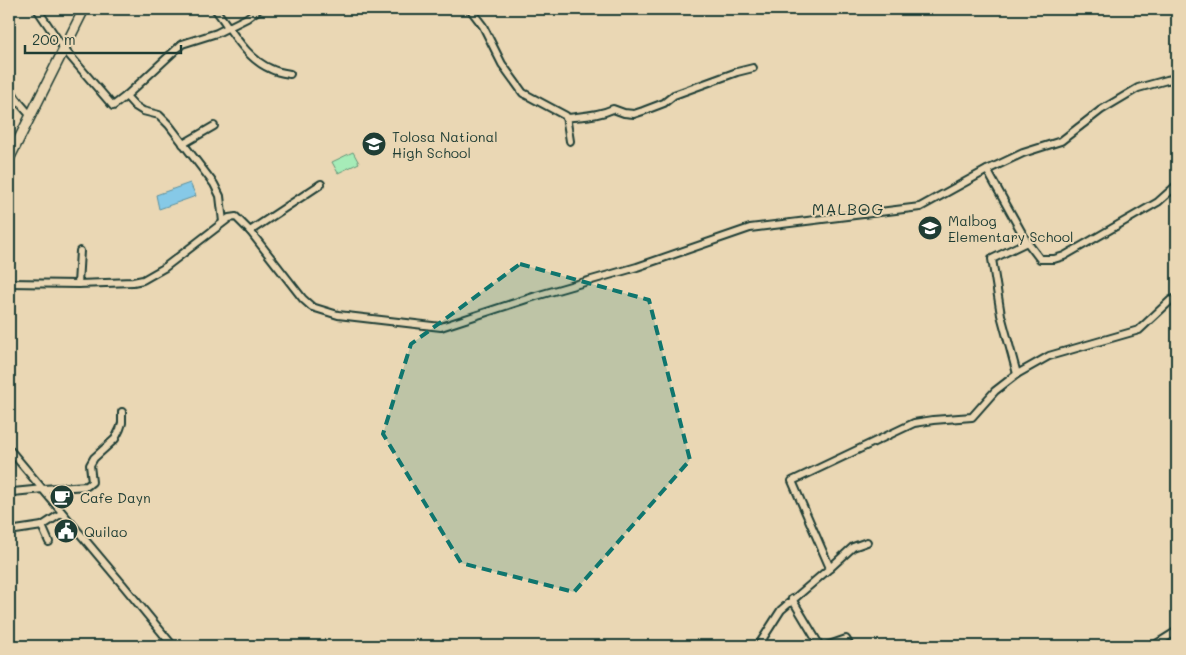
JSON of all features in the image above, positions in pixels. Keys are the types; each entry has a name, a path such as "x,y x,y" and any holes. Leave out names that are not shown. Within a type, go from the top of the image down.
{"highway":[{"path":"9,159 84,9"}],"street":[{"path":"37,9 64,49 113,106 182,44 217,33 247,18 259,9"},
{"path":"216,9 244,49 257,61 270,69 290,74"},
{"path":"470,9 483,26 502,64 523,93 566,116 570,141"},
{"path":"566,118 604,113 613,109 634,114 664,103 674,95 752,68"},
{"path":"9,283 78,284 143,280 164,268 223,222 236,216 303,299 312,307 338,315 441,327 536,296 638,267 750,228 920,207 987,170 1023,153 1060,141 1102,110 1138,88 1177,78"},
{"path":"9,88 30,115"},
{"path":"126,96 135,106 143,111 159,115 169,125 214,184 220,196 223,222"},
{"path":"9,108 18,101"},
{"path":"183,144 214,126"},
{"path":"987,170 1026,242 1040,259 1054,259 1064,256 1158,202 1177,184"},
{"path":"250,231 321,184"},
{"path":"1017,374 1001,315 992,259 1026,242"},
{"path":"78,284 80,251"},
{"path":"830,568 792,481 914,423 972,417 995,391 1017,374 1049,356 1139,330 1171,300 1177,298"},
{"path":"13,492 87,486 92,482 90,465 94,458 115,439 122,423 122,412"},
{"path":"9,449 173,646"},
{"path":"9,530 42,526 62,512"},
{"path":"42,526 49,542"},
{"path":"758,646 781,610 792,599 853,547 867,542"},
{"path":"792,599 820,646"},
{"path":"1153,646 1177,631"},
{"path":"826,646 846,639 850,646"}],"highlighted area":[{"path":"520,264 649,300 690,460 574,592 461,563 383,434 411,344"}],"green space":[{"path":"353,152 359,163 338,173 332,162"}],"water":[{"path":"190,183 196,196 159,209 156,195"}],"place":[{"name":"Tolosa National High School","path":"374,144"},
{"name":"Malbog Elementary School","path":"930,228"},
{"name":"Cafe Dayn","path":"62,497"},
{"name":"Quilao","path":"66,531"}],"district":[{"name":"MALBOG","path":"848,208"}]}
